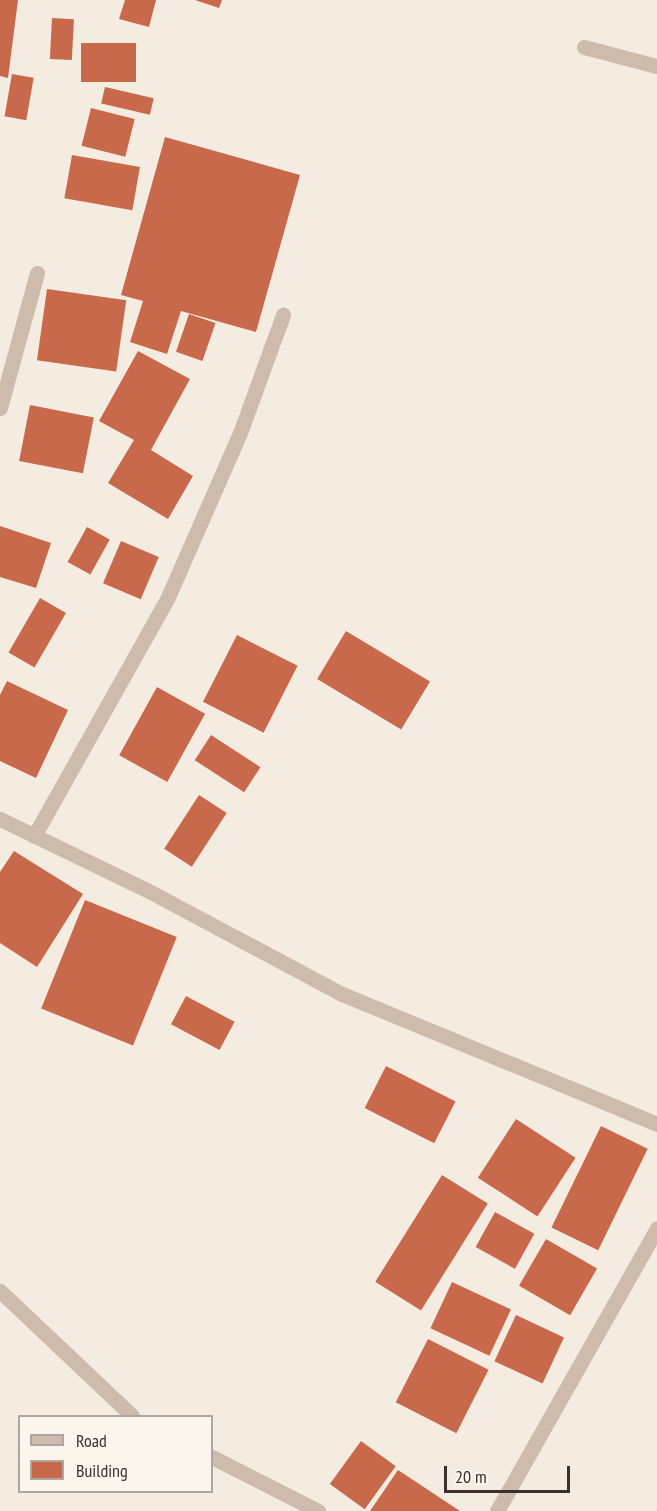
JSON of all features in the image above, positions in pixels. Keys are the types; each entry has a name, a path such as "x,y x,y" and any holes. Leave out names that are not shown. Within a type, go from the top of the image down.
{"street":[{"path":"584,47 657,66"},
{"path":"0,408 37,273"},
{"path":"34,836 168,597 240,433 283,315"},
{"path":"0,819 147,890 342,994 657,1124"},
{"path":"497,1511 657,1228"},
{"path":"0,1291 131,1415"},
{"path":"213,1458 315,1510"}],"building":[{"path":"0,0 18,0 8,78 0,76"},
{"path":"125,0 156,0 149,27 119,19"},
{"path":"195,0 222,0 219,8"},
{"path":"52,18 74,19 72,60 50,59"},
{"path":"81,43 136,43 136,82 81,82"},
{"path":"12,74 34,78 26,120 5,116"},
{"path":"105,87 154,98 150,115 101,104"},
{"path":"91,108 135,119 125,157 82,146"},
{"path":"165,137 300,175 256,332 181,311 167,354 130,342 143,301 121,295"},
{"path":"72,155 140,167 132,210 64,198"},
{"path":"47,289 126,300 116,371 37,360"},
{"path":"189,314 215,323 202,361 176,352"},
{"path":"138,351 190,379 151,450 193,476 168,519 108,483 134,440 99,421"},
{"path":"30,405 94,417 83,473 19,461"},
{"path":"0,526 51,543 36,588 0,577"},
{"path":"87,527 110,540 90,575 68,562"},
{"path":"121,541 159,557 141,599 103,583"},
{"path":"40,598 66,613 34,668 8,653"},
{"path":"346,631 430,681 401,729 317,679"},
{"path":"237,635 298,666 264,733 203,702"},
{"path":"7,681 68,710 36,778 0,761 0,695"},
{"path":"157,687 205,714 167,782 119,755"},
{"path":"211,735 260,767 244,792 195,760"},
{"path":"199,795 227,813 192,867 164,849"},
{"path":"14,851 83,894 37,967 0,943 0,872"},
{"path":"85,900 177,937 133,1046 41,1008"},
{"path":"186,996 235,1022 220,1050 171,1024"},
{"path":"386,1066 455,1101 434,1143 365,1108"},
{"path":"516,1119 576,1158 537,1216 478,1178"},
{"path":"601,1126 648,1149 598,1250 551,1228"},
{"path":"442,1175 488,1204 421,1310 375,1282"},
{"path":"495,1212 534,1234 515,1269 476,1247"},
{"path":"546,1239 597,1268 570,1315 519,1286"},
{"path":"452,1282 511,1309 489,1356 430,1328"},
{"path":"516,1315 564,1337 542,1384 494,1361"},
{"path":"428,1339 489,1370 456,1433 396,1402"},
{"path":"361,1441 396,1466 365,1509 330,1484"},
{"path":"398,1470 460,1511 370,1511"}]}
